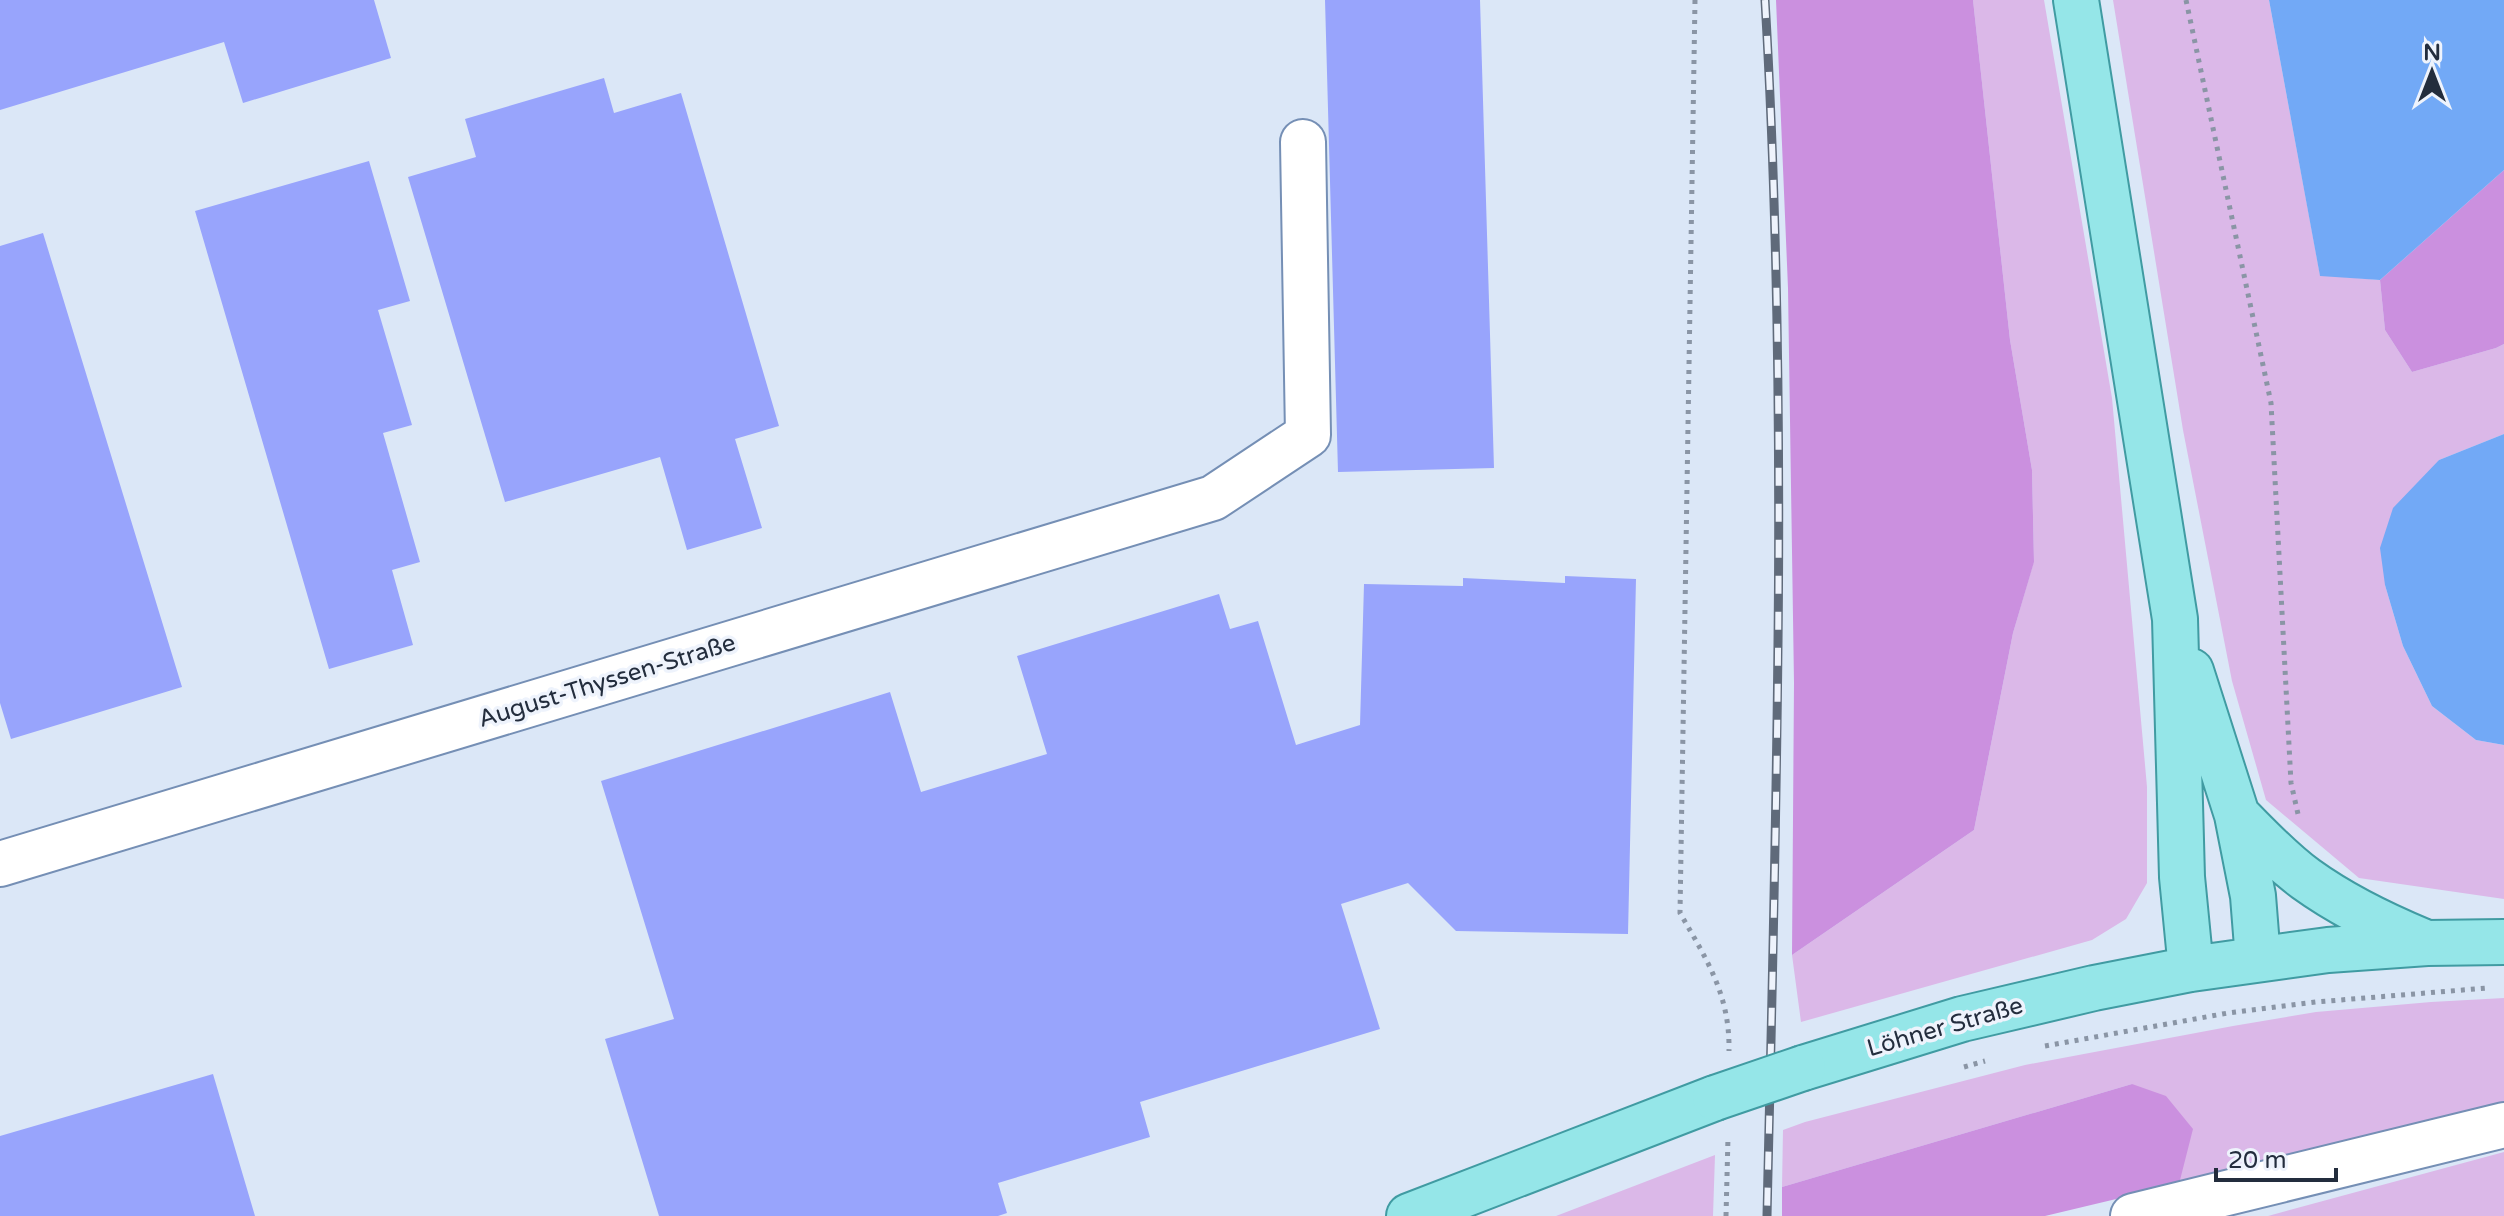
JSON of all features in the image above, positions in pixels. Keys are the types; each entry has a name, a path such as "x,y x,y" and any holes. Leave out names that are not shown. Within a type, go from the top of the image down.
{"main road":[{"path":"2076,0 2175,619 2182,877 2191,969"},
{"path":"2175,619 2237,815 2253,896 2258,959"},
{"path":"2237,815 2304,878 2346,905 2427,943"},
{"name":"Löhner Straße","path":"1409,1216 1715,1098 1962,1019 2094,988 2258,959 2427,943 2504,942"}],"street":[{"name":"August-Thyssen-Straße","path":"0,864 1213,498 1308,435 1303,142"},
{"path":"2133,1216 2504,1125"}],"path":[{"path":"1693,937 1680,913 1695,0"},
{"path":"2186,0 2271,403 2291,783 2299,820"},
{"path":"2037,1048 2228,1013 2489,988"},
{"path":"1950,1070 1993,1059"}],"shaded area":[{"path":"1776,0 1973,0 2010,340 2032,470 2034,562 2013,633 1974,830 1792,955 1794,683 1788,288"},
{"path":"1973,0 2044,0 2112,398 2147,787 2147,883 2126,919 2092,940 1801,1022 1792,955 1974,830 2013,633 2034,561 2032,470 2010,340"},
{"path":"2113,0 2269,0 2320,275 2380,280 2385,330 2412,372 2504,344 2504,434 2439,460 2385,585 2403,646 2432,706 2476,740 2504,745 2504,899 2359,878 2266,800 2232,681 2183,430"},
{"path":"2504,170 2504,344 2412,372 2385,330 2380,280"},
{"path":"2504,998 2504,1111 2179,1184 2132,1084 1782,1187 1783,1130 1805,1122 2025,1065 2233,1026 2316,1012"},
{"path":"2132,1084 2166,1096 2193,1129 2179,1184 2045,1216 1782,1216 1782,1187"},
{"path":"2504,1152 2504,1216 2268,1216"},
{"path":"1715,1155 1713,1216 1556,1216"}],"water":[{"path":"2269,0 2504,0 2504,170 2380,280 2320,276"},
{"path":"2504,434 2504,745 2476,740 2432,706 2403,646 2385,585 2380,548 2393,508 2439,460"}],"building":[{"path":"0,0 374,0 391,58 243,103 224,42 0,110"},
{"path":"1325,0 1480,0 1494,468 1338,472"},
{"path":"604,78 614,113 681,93 779,426 735,439 762,528 687,550 660,457 505,502 408,177 476,157 465,119"},
{"path":"369,161 410,301 378,310 412,425 383,433 420,562 392,570 413,645 329,669 195,211"},
{"path":"43,233 182,687 11,739 0,703 0,246"},
{"path":"1565,576 1636,579 1628,934 1456,931 1408,883 1341,904 1380,1029 1140,1102 1150,1137 998,1183 1007,1213 998,1216 659,1216 605,1039 674,1019 601,781 890,692 921,792 1047,754 1017,656 1219,594 1230,629 1258,621 1296,745 1360,725 1364,584 1463,586 1463,578 1565,583"},
{"path":"213,1074 255,1216 0,1216 0,1136"}],"railway":[{"path":"1765,0 1777,304 1779,456 1777,760 1767,1216"}]}
